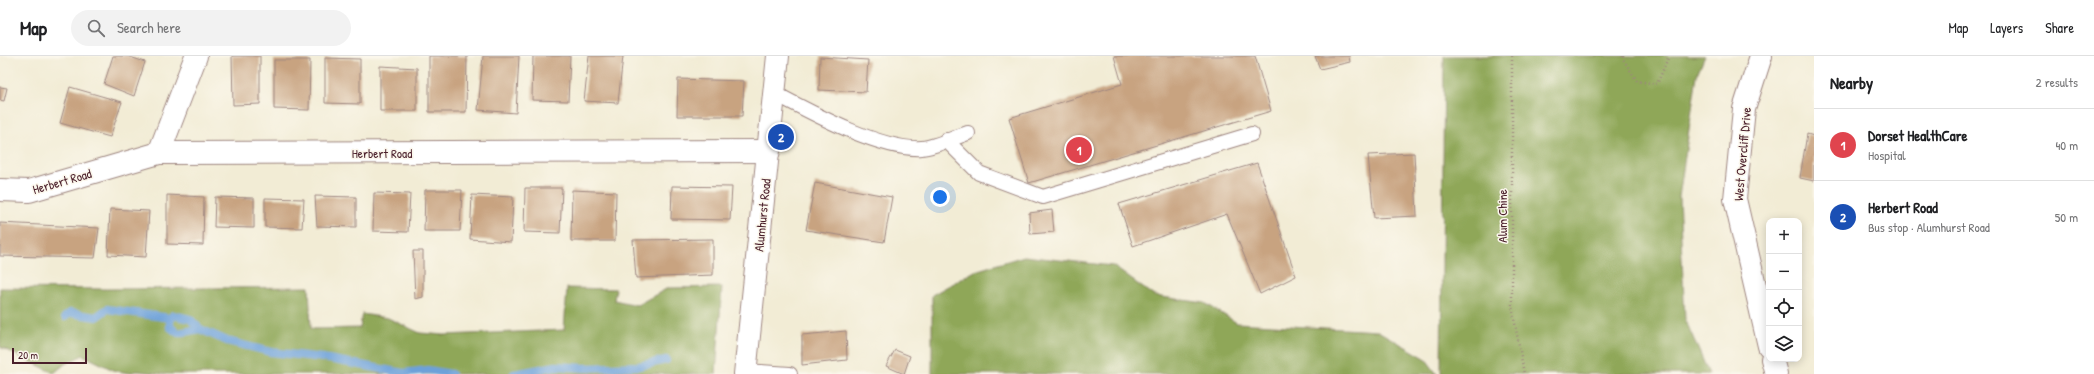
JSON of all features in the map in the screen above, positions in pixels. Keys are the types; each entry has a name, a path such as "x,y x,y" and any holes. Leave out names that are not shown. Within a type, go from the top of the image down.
{"street":[{"path":"159,153 196,56"},
{"name":"Alumhurst Road","path":"745,373 778,56"},
{"name":"West Overcliff Drive","path":"1761,56 1744,109 1735,198 1766,333"},
{"name":"Herbert Road","path":"0,190 29,191 159,153 769,151"},
{"path":"1773,362 1776,374"}],"lane":[{"path":"774,93 825,120 889,144 922,148 968,133"},
{"path":"946,140 979,173 1043,197 1252,134"},
{"path":"745,373 790,374"}],"path":[{"name":"Alum Chine","path":"1512,56 1512,306 1524,374"},
{"path":"1623,56 1623,59 1637,82 1657,84 1669,56"}],"green space":[{"path":"1444,56 1705,56 1697,75 1679,197 1685,319 1709,374 1441,374"},
{"path":"1024,256 1113,266 1154,296 1205,303 1237,323 1378,331 1425,358 1437,374 932,374 932,295 975,271"},
{"path":"309,287 311,329 360,328 362,314 388,318 420,333 444,335 564,330 567,288 616,289 614,300 637,305 668,288 722,287 716,374 163,374 137,371 128,373 113,370 83,355 65,364 54,373 0,347 0,288 105,289"}],"building":[{"path":"113,56 127,56 145,62 134,96 104,84"},
{"path":"232,56 260,56 260,104 233,105"},
{"path":"429,56 467,56 466,112 429,112"},
{"path":"483,56 519,56 516,113 478,110"},
{"path":"533,56 570,56 568,101 532,100"},
{"path":"589,56 623,56 618,103 584,101"},
{"path":"1114,56 1255,56 1271,111 1029,183 1009,118 1122,84"},
{"path":"1315,56 1349,56 1350,62 1320,69"},
{"path":"820,57 868,60 866,92 819,90"},
{"path":"325,58 360,59 360,104 325,103"},
{"path":"274,60 310,60 309,110 274,109"},
{"path":"380,66 417,68 417,111 380,111"},
{"path":"678,79 744,81 742,116 677,116"},
{"path":"0,87 7,88 4,101 0,100"},
{"path":"70,87 122,102 110,137 60,123"},
{"path":"1807,134 1814,136 1814,181 1800,178"},
{"path":"1414,153 1417,216 1374,218 1368,155"},
{"path":"1257,163 1296,276 1260,294 1227,214 1133,246 1119,204"},
{"path":"815,183 892,197 884,242 806,230"},
{"path":"672,186 732,187 730,220 671,219"},
{"path":"525,188 562,188 560,233 524,232"},
{"path":"425,190 462,190 460,231 424,231"},
{"path":"572,190 616,192 615,241 571,241"},
{"path":"374,193 410,194 408,232 373,231"},
{"path":"167,195 204,197 203,245 167,244"},
{"path":"472,195 513,197 511,242 470,239"},
{"path":"315,196 356,197 356,227 317,226"},
{"path":"215,197 254,198 254,228 214,227"},
{"path":"265,198 304,199 302,228 265,227"},
{"path":"110,209 149,211 146,257 108,255"},
{"path":"1052,210 1054,232 1030,234 1029,213"},
{"path":"0,223 99,228 95,258 0,256"},
{"path":"713,239 713,275 636,278 633,240"},
{"path":"413,251 423,251 423,297 415,299"},
{"path":"846,331 847,360 802,365 802,335"},
{"path":"895,350 910,356 904,374 886,366"}],"waterway":[{"path":"65,317 70,313 96,317 107,309 170,318 173,315 190,319 200,329 227,341 271,352 323,358 403,373 428,370 451,374"},
{"path":"170,318 170,327 178,333 200,329"},
{"path":"514,374 556,366 585,368 639,366 666,360"}],"place":[{"name":"Herbert Road","path":"781,137"},
{"name":"Dorset HealthCare","path":"1079,150"}]}
